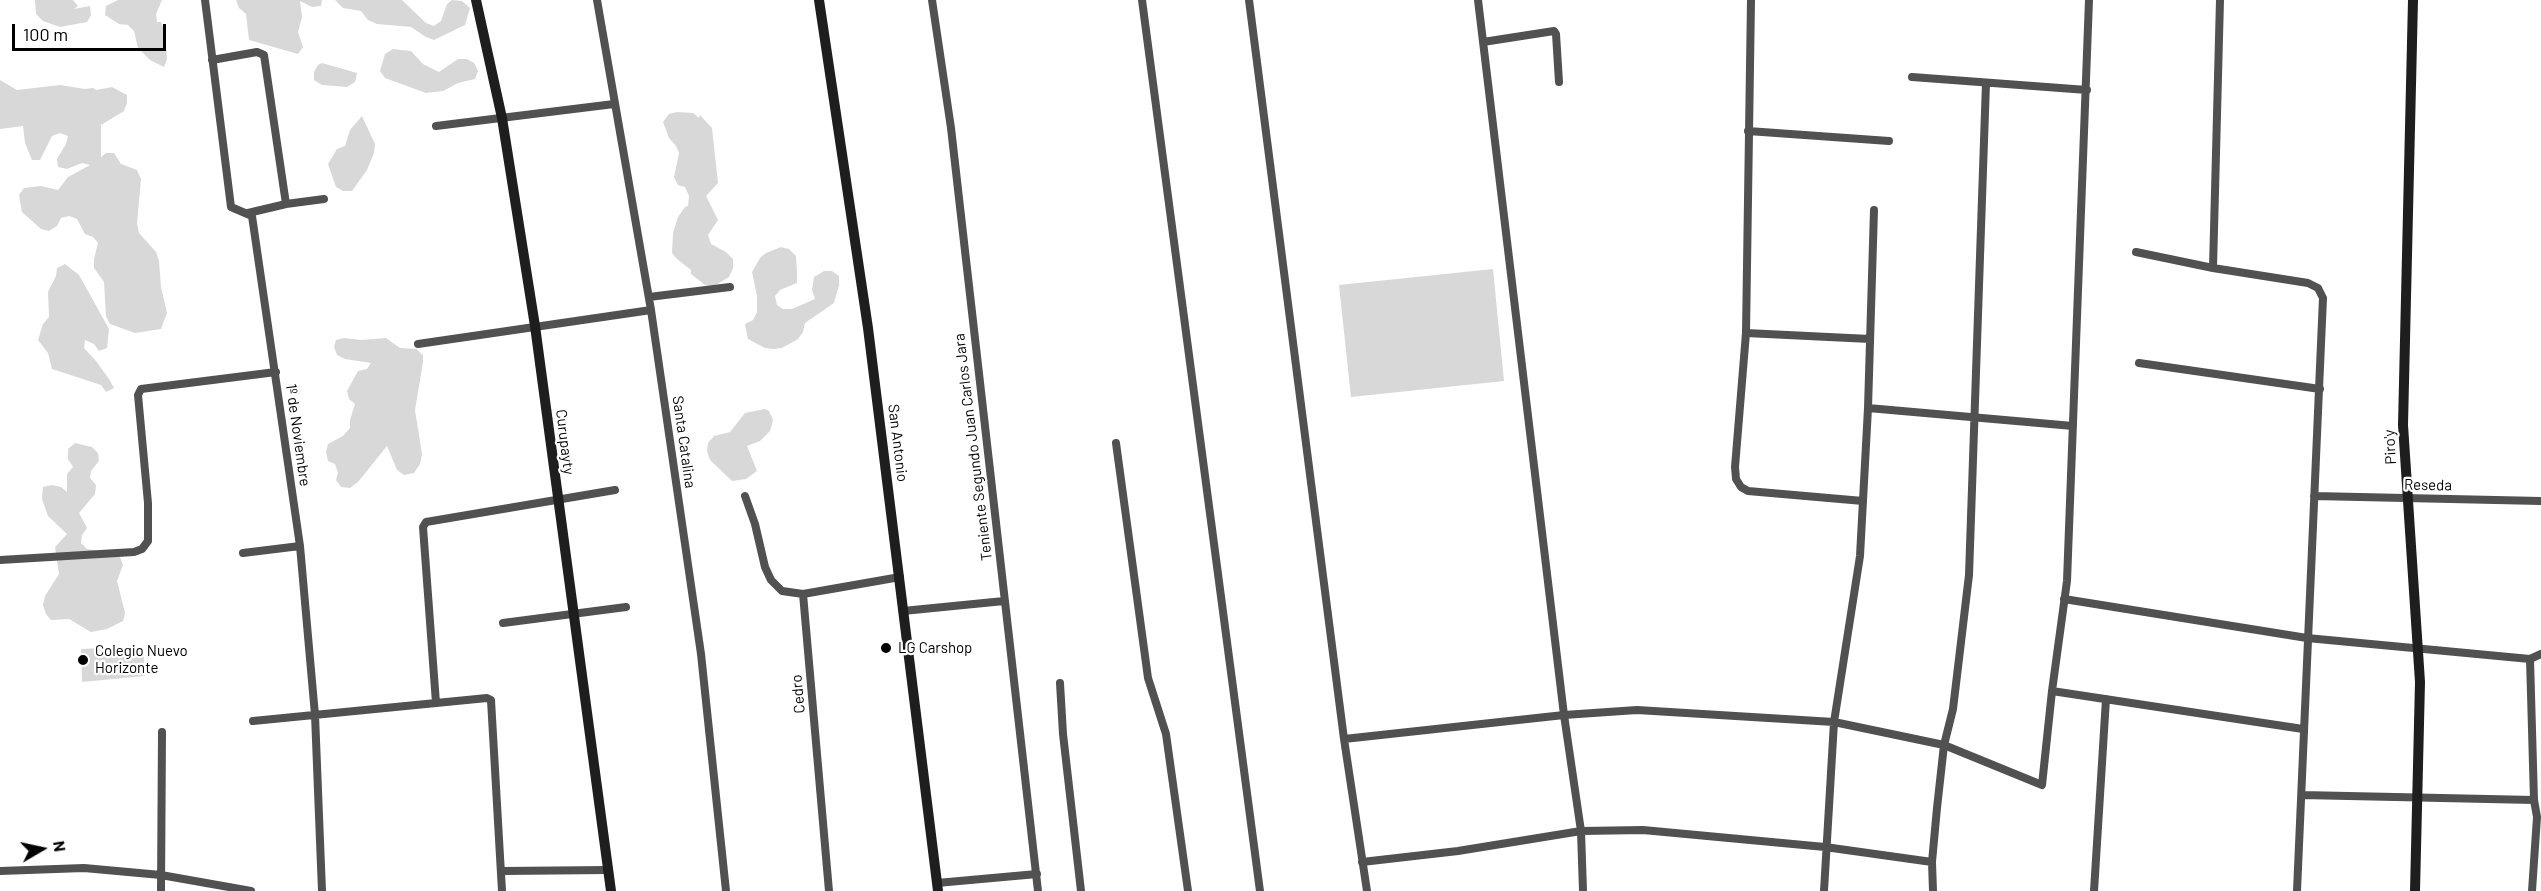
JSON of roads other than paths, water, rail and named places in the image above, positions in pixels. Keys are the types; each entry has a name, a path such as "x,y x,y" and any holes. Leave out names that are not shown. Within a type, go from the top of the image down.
{"street":[{"path":"205,0 231,207 248,213 286,204 324,199"},
{"name":"Curupayty","path":"476,0 501,118 535,326 611,891"},
{"name":"Santa Catalina","path":"597,0 649,297 701,654 726,891"},
{"name":"San Antonio","path":"819,0 868,328 937,887"},
{"name":"Teniente Segundo Juan Carlos Jara","path":"932,0 951,128 1038,891"},
{"path":"1142,0 1260,891"},
{"path":"1249,0 1344,739 1367,891"},
{"path":"1478,0 1564,715 1581,831 1583,891"},
{"path":"1751,0 1746,333 1736,478 1741,487 1748,491 1863,501"},
{"path":"1344,739 1564,715 1637,710 1834,722 1944,745 2042,785 2067,580 2089,0"},
{"path":"2213,268 2220,0"},
{"name":"Piro'y","path":"2413,0 2412,147 2403,424 2419,650 2415,891"},
{"path":"1483,42 1554,31 1559,82"},
{"path":"212,60 257,52 264,55 286,204"},
{"path":"1912,77 2087,90"},
{"path":"1933,891 1932,862 1944,745 1953,709 1969,575 1986,83"},
{"path":"436,126 614,105"},
{"path":"1748,131 1889,141"},
{"path":"1824,891 1834,722 1860,556 1868,408 1874,210"},
{"name":"1º de Noviembre","path":"248,213 252,216 300,546 315,715 322,891"},
{"path":"2136,252 2213,268 2308,283 2318,288 2323,298 2297,891"},
{"path":"649,297 730,287"},
{"path":"418,344 651,310"},
{"path":"1746,333 1870,339"},
{"path":"2139,363 2320,389"},
{"path":"0,560 134,552 142,549 148,541 148,503 138,394 141,389 276,372"},
{"path":"1868,408 2073,426"},
{"path":"1116,443 1148,678 1166,734 1188,891"},
{"path":"436,703 423,527 432,519 615,490"},
{"path":"745,496 755,524 765,567 771,580 782,591 803,594 900,578"},
{"name":"Reseda","path":"2314,496 2541,501"},
{"path":"243,553 300,546"},
{"name":"Cedro","path":"803,594 829,891"},
{"path":"2064,599 2307,638 2530,659 2539,657 2541,654"},
{"path":"903,611 1004,601"},
{"path":"503,623 626,606"},
{"path":"2530,659 2537,740 2534,800 2537,817 2532,891"},
{"path":"1060,683 1063,734 1082,891"},
{"path":"2052,691 2303,729"},
{"path":"253,721 487,698 493,704 502,891"},
{"path":"2094,891 2106,699"},
{"path":"161,891 162,732"},
{"path":"2302,795 2534,800"},
{"path":"1362,862 1458,851 1581,831 1643,830 1825,847 1932,862"},
{"path":"0,871 84,868 161,875 251,891"},
{"path":"502,871 608,870"},
{"path":"937,887 1037,874"}],"place":[{"name":"LG Carshop","path":"886,648"},
{"name":"Colegio Nuevo Horizonte","path":"83,660"}]}
